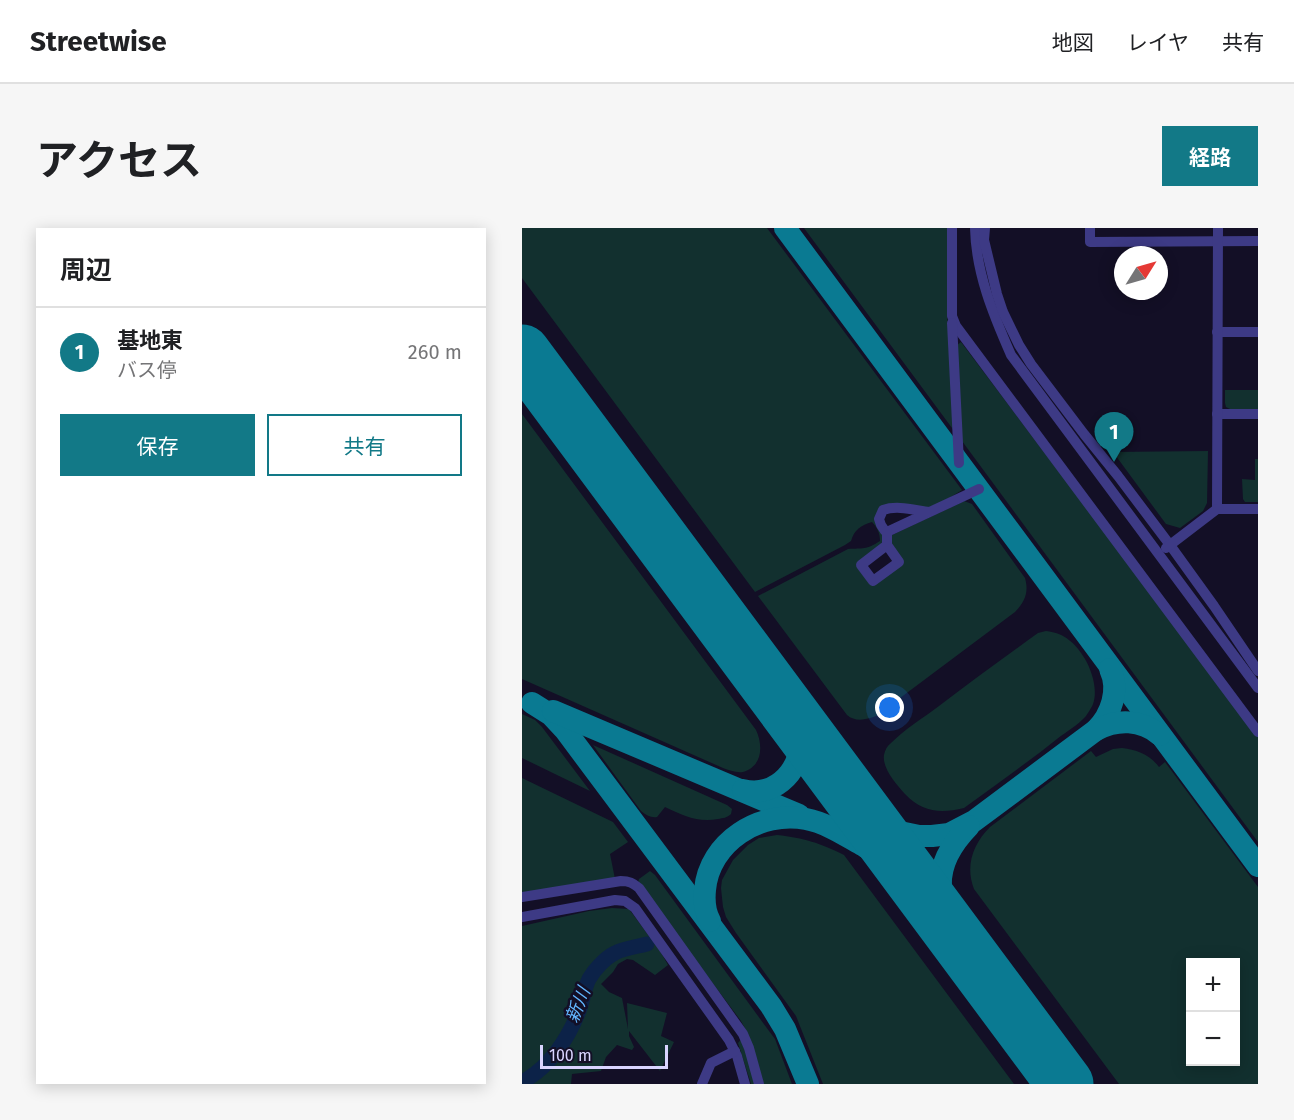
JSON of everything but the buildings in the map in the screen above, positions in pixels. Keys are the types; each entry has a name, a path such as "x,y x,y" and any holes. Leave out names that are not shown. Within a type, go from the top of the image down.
{"street":[{"path":"952,228 952,316 959,463"},
{"path":"975,228 980,275 994,318 1011,354 1258,688"},
{"path":"985,228 984,240 997,294 1019,345 1031,364 1170,545 1258,671"},
{"path":"1090,228 1090,242 1258,241"},
{"path":"1217,509 1218,228"},
{"path":"952,316 962,336 1258,732"},
{"path":"1218,332 1258,332"},
{"path":"1217,414 1258,414"},
{"path":"887,531 979,489"},
{"path":"887,531 879,519 883,510 895,508 929,512"},
{"path":"1158,553 1217,509 1258,509"},
{"path":"887,531 887,545"},
{"path":"522,897 621,881 634,883 743,1034 759,1084"},
{"path":"522,917 615,900 625,901 635,908 729,1040 735,1051 745,1084"},
{"path":"702,1084 711,1063 735,1051"}],"green space":[{"path":"522,228 767,228 962,490 930,510 880,510 883,540 880,546 856,565 871,585 903,562 890,544 892,535 964,501 972,504 1025,578 1024,601 1015,612 876,716 861,720 847,715 758,596 848,549 864,548 875,544 880,541 875,526 872,522 861,526 851,541 845,545 755,592 522,278"},
{"path":"804,228 947,228 947,313 955,432"},
{"path":"961,342 1258,736 1258,842 959,437 957,345"},
{"path":"1225,390 1258,390 1258,409 1226,407"},
{"path":"522,414 756,730 760,742 760,754 750,769 740,772 723,768 522,679"},
{"path":"1208,451 1207,503 1203,511 1180,528 1166,524 1113,452"},
{"path":"1255,459 1258,459 1258,502 1245,502 1242,479 1255,480"},
{"path":"1046,631 1059,634 1069,640 1088,664 1095,693 1093,704 1086,716 964,808 947,811 932,810 911,800 887,770 884,755 888,745 1031,638"},
{"path":"522,714 535,720 542,727 590,791 522,758"},
{"path":"593,745 727,805 732,809 731,814 723,818 704,820 665,807 657,817 647,815 641,811"},
{"path":"1122,748 1138,751 1159,767 1165,762 1258,887 1258,1084 1119,1084 974,889 970,872 972,856 979,841 990,827 1091,751 1096,757 1113,749"},
{"path":"522,778 613,822 628,842 610,854 615,879 522,896"},
{"path":"777,835 812,842 844,855 1014,1084 823,1084 796,1016 736,933 723,907 722,880 733,860 759,838"},
{"path":"650,871 775,1039 792,1084 751,1084 738,1043 747,1032 638,883 639,879"},
{"path":"612,908 629,909 668,965 655,975 633,960 627,959 618,964 601,984 609,992 622,998 628,1029 627,1003 667,1013 661,1036 674,1042 660,1071 629,1031 634,1047 632,1050 617,1045 606,1057 601,1071 572,1074 571,1084 522,1084 522,926"}],"waterway":[{"name":"新川","path":"522,1082 541,1069 563,1042 579,1011 589,979 597,968 619,951 647,944"}],"taxiway":[{"path":"785,228 1258,866"},
{"path":"1096,730 1110,710 1114,694 1110,669"},
{"path":"532,703 551,715 565,730 771,1006 785,1029 808,1084"},
{"path":"743,790 767,790 777,785 793,768 798,758 799,734 786,709"},
{"path":"553,711 799,815"},
{"path":"852,797 895,831 919,836 949,834 974,821 1104,726 1137,723 1160,735"},
{"path":"710,921 705,906 705,890 716,857 740,833 755,825 789,817 814,821 843,834 886,858 919,888"},
{"path":"963,947 947,914 941,885 942,871 947,856 969,826"}],"runway":[{"path":"522,353 1065,1084"}],"place":[{"name":"基地東","path":"1114,462"}]}
